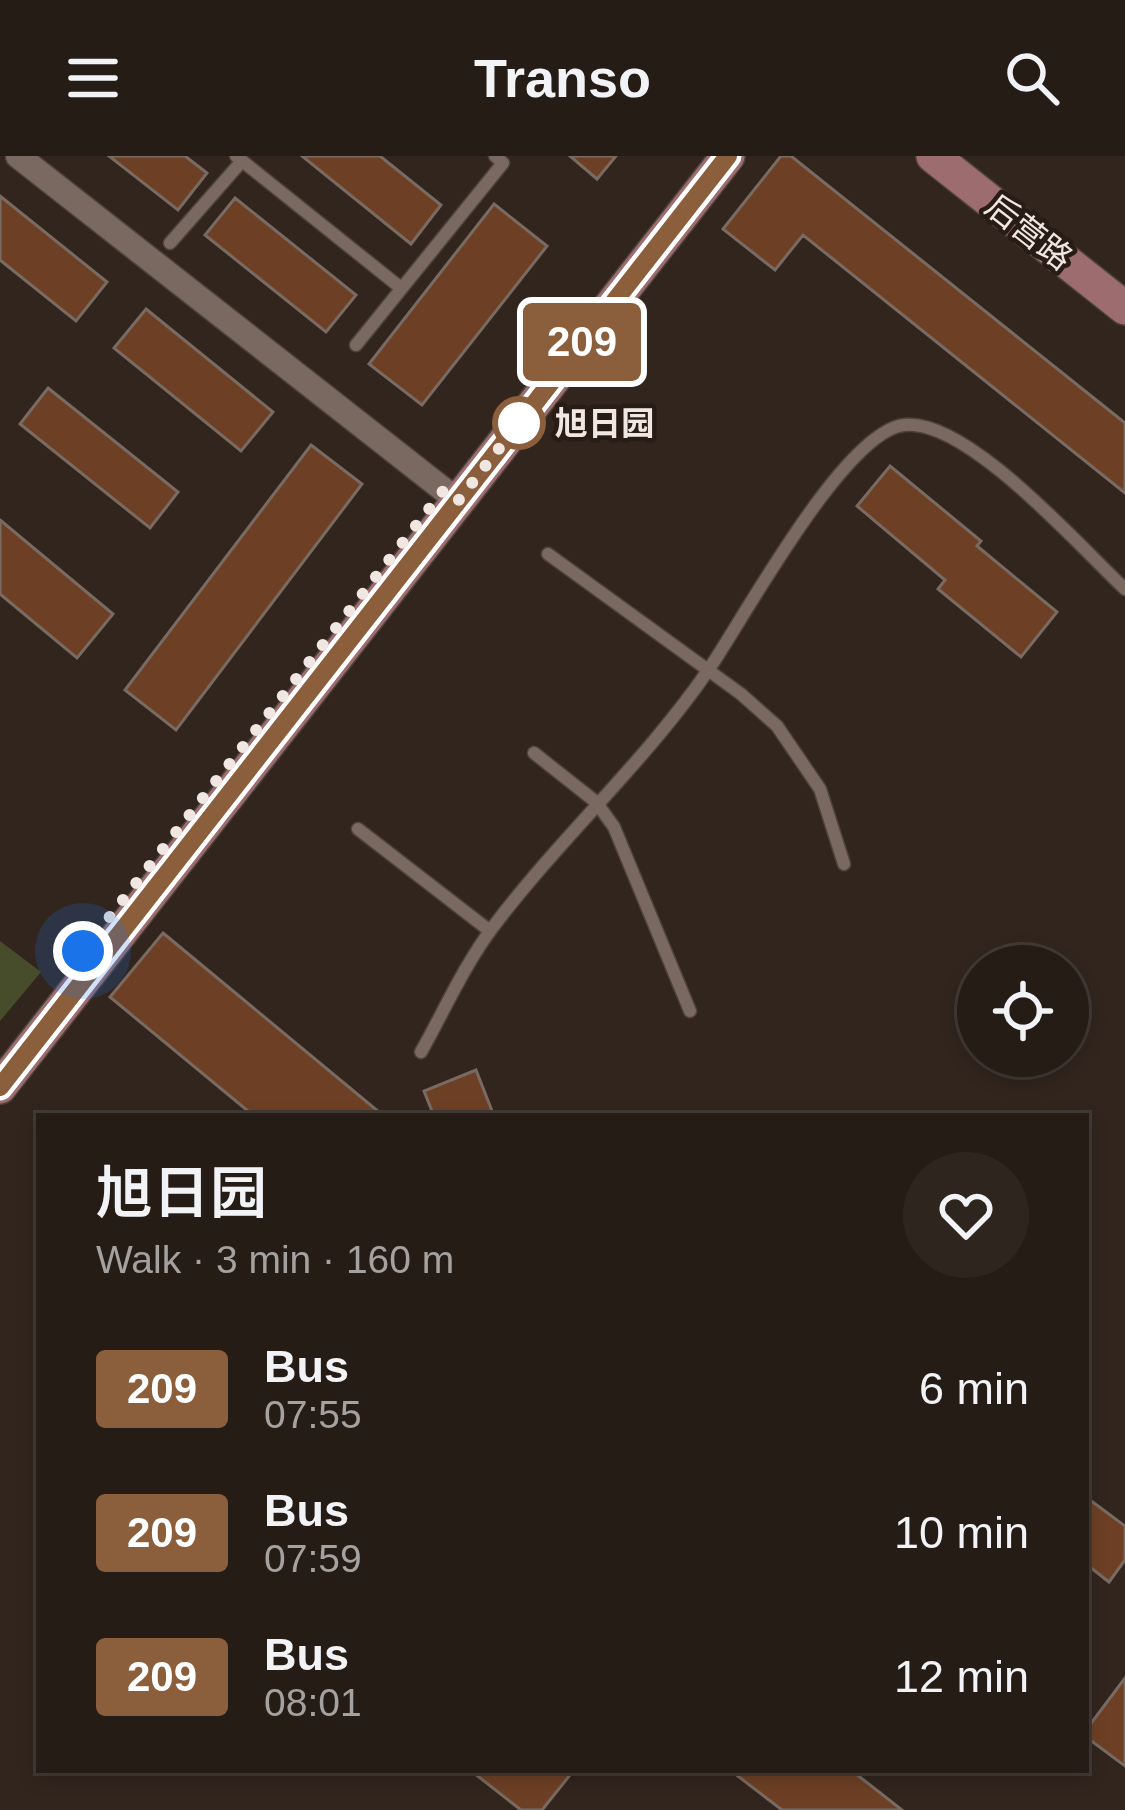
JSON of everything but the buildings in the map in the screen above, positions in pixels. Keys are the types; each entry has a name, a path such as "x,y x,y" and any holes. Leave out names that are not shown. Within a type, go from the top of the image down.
{"street":[{"path":"18,156 451,495"},
{"path":"0,1087 704,156"},
{"path":"0,1058 728,156"},
{"name":"后营路","path":"933,156 1125,308"}],"lane":[{"path":"356,345 503,163 495,156"},
{"path":"170,243 239,158 401,288"},
{"path":"421,1052 490,931 708,670 758,586 818,500 874,438 899,425 927,424 957,437 1125,589"},
{"path":"548,554 777,726 820,789 844,864"},
{"path":"534,753 596,802 614,827 690,1011"},
{"path":"358,830 490,931"}],"green space":[{"path":"0,941 41,972 0,1021"}],"bus line":[{"name":"209","path":"0,1087 728,156"}],"place":[{"name":"旭日园","path":"519,423"}],"route":[{"path":"83,951 444,490 458,501 519,423"}]}
